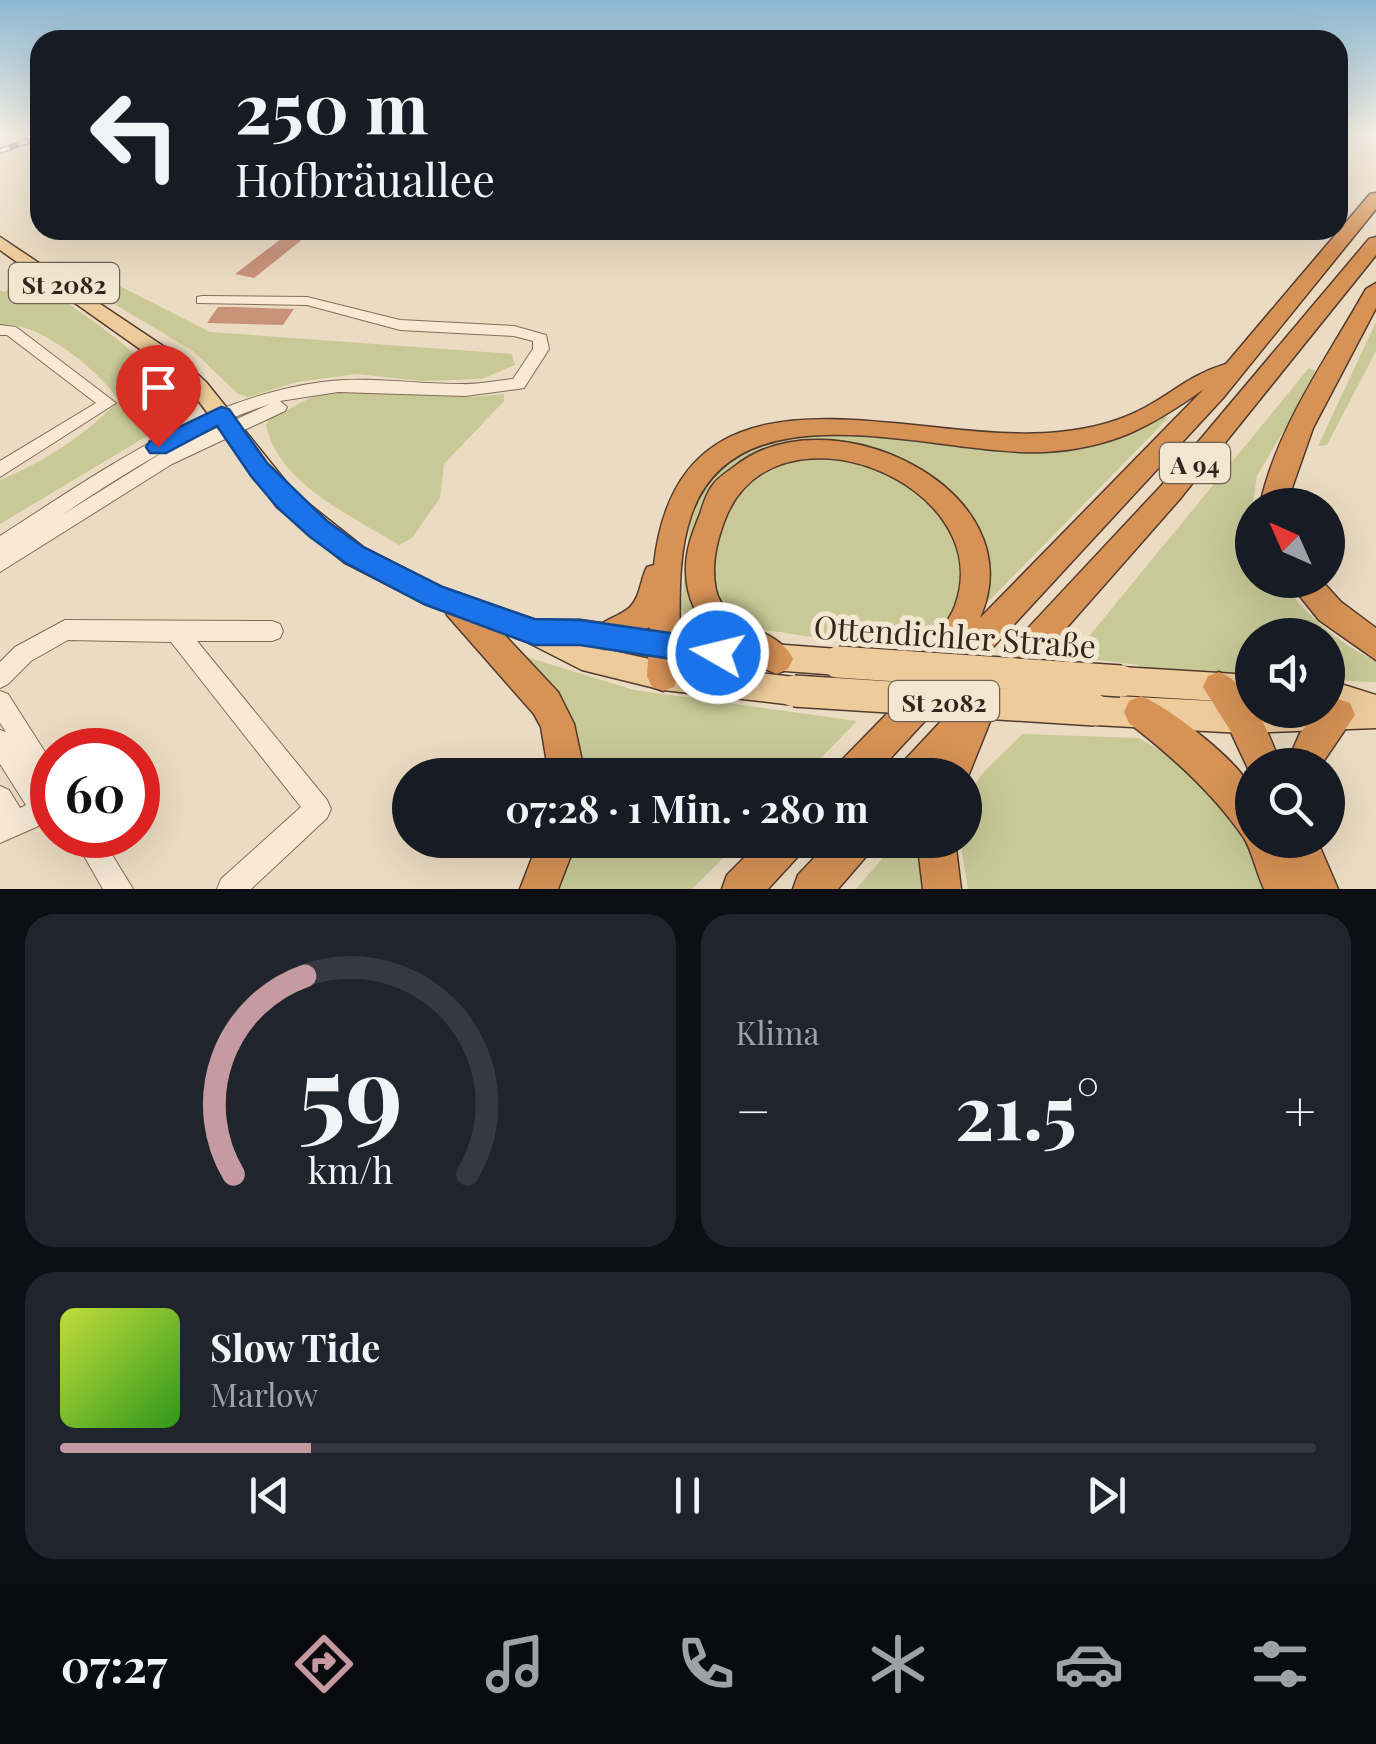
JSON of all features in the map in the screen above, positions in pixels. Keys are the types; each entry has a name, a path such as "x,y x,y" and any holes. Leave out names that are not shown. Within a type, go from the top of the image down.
{"highway":[{"name":"A 94","path":"1348,232 1376,198"},
{"name":"A 94","path":"867,758 1236,368 1341,240"},
{"name":"A 94","path":"929,758 1244,406 1376,242"},
{"path":"1275,488 1376,288"},
{"path":"665,661 670,554 677,516 690,485 720,455 764,434 839,425 999,442 1095,436 1139,421 1197,382 1236,368"},
{"path":"776,659 729,630 703,601 698,573 704,530 716,497 750,464 792,449 827,447 891,463 933,490 952,511 968,538 976,566 974,588 963,622 919,676 904,720"},
{"path":"605,636 646,613 654,600 658,574 670,554"},
{"path":"1318,598 1376,646"},
{"path":"458,606 546,703 557,724 564,758"},
{"path":"958,758 990,690"},
{"path":"1141,712 1214,770 1235,793"},
{"path":"539,889 551,858"},
{"path":"741,889 771,858"},
{"path":"812,889 840,858"},
{"path":"938,858 942,889"},
{"path":"1270,858 1284,889"},
{"path":"1306,858 1319,889"},
{"path":"1324,858 1334,880 1331,889"}],"main road":[{"name":"Ottendichler Straße","path":"0,242 150,344 200,387 286,500 354,555 458,606 534,632 582,657 838,662 1120,681 1235,698"},
{"name":"Ottendichler Straße","path":"534,632 605,636 665,661 794,691 1141,712 1235,698"},
{"name":"Ottendichler Straße","path":"1345,707 1376,711"}],"street":[{"path":"0,546 144,455 231,428 254,402 320,388 382,383 459,391 518,384 541,349 542,338 514,331 400,325 307,301 202,300"},
{"path":"0,330 11,330 108,404 0,470"},
{"path":"0,564 153,467 320,388"},
{"path":"0,677 24,654 66,630 272,631"},
{"path":"176,632 318,809 231,889"},
{"path":"0,702 30,761"},
{"path":"0,742 30,777"},
{"path":"0,799 7,826 30,812"},
{"path":"99,858 119,889"}],"green space":[{"path":"72,262 210,332 512,354 515,365 482,379 423,381 356,374 297,382 248,397 238,394 193,351 54,268"},
{"path":"24,280 61,299 105,330 176,393 170,397 155,382 146,381 151,415 147,436 0,524 0,480 64,446 118,400 97,375 48,338 14,325 0,325 0,290 4,292"},
{"path":"1376,322 1376,351 1327,445 1318,446"},
{"path":"1309,368 1318,372 1257,476 1255,488 1235,488 1235,598 1295,598 1314,618 1235,618 1235,675 1141,670 1139,665 1072,657"},
{"path":"361,389 471,397 504,394 504,401 444,464 440,498 412,538 399,545 339,510 301,481 273,446 266,425 269,419 316,395"},
{"path":"1164,416 1168,418 987,603 985,577 974,537 956,501 936,479 909,462 842,442 807,441 773,446 744,458 721,477 706,511 690,580 742,642 703,637 681,609 690,523 699,497 711,477 745,451 801,433 1121,435"},
{"path":"792,452 869,458 951,517 967,590 931,647 854,648 825,639 752,628 732,619 714,598 708,580 727,493"},
{"path":"1345,643 1376,661 1376,682 1345,681"},
{"path":"517,654 634,690 857,721 821,758 572,758"},
{"path":"1022,734 1139,738 1194,770 1235,815 1235,858 1252,858 1264,889 968,889 963,858 982,858 982,775"},
{"path":"568,858 723,858 692,889 558,889"},
{"path":"883,858 919,858 922,889 856,889"}],"building":[{"path":"280,240 302,240 254,278 235,274"},
{"path":"218,307 294,309 283,325 207,323"}],"route":[{"path":"158,447 221,414 259,470 318,528 354,555 434,596 534,632 580,632 718,653"}]}
